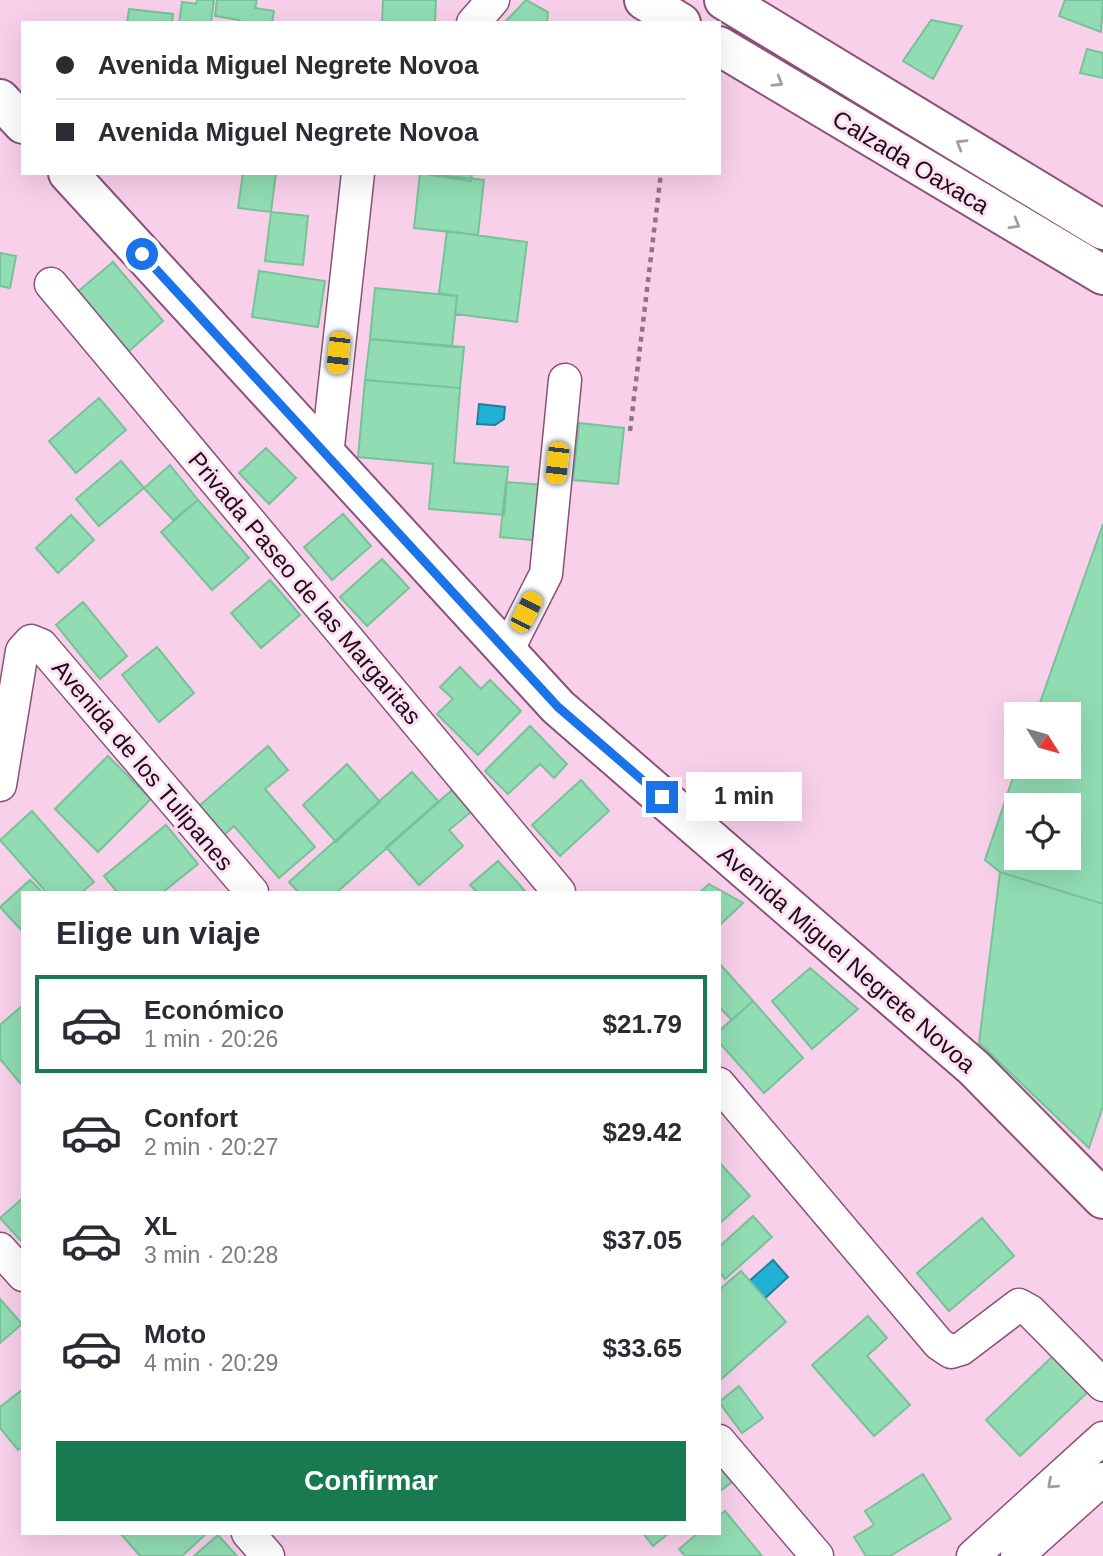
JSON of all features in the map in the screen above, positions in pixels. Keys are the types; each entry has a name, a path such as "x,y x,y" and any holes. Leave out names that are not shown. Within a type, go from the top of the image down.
{"main road":[{"path":"644,0 678,21"},
{"name":"Calzada Oaxaca","path":"724,0 1103,230"},
{"name":"Calzada Oaxaca","path":"721,47 1103,275"},
{"name":"Avenida Miguel Negrete Novoa","path":"70,175 558,707 974,1068 1103,1199"}],"street":[{"path":"475,21 494,0"},
{"path":"327,455 358,175"},
{"name":"Privada Paseo de las Margaritas","path":"51,284 558,891"},
{"path":"507,651 545,574 565,380"},
{"name":"Avenida de los Tulipanes","path":"0,785 22,651 31,641 41,645 251,891"},
{"path":"721,1086 939,1344 951,1352 961,1349 1019,1305 1030,1311 1103,1385"},
{"path":"0,1249 21,1273"},
{"path":"973,1556 1103,1438"},
{"path":"721,1443 817,1556"},
{"path":"1017,1556 1103,1479"},
{"path":"250,1535 268,1556"}],"path":[{"path":"630,431 661,175"}],"water":[{"path":"479,404 505,407 504,419 495,425 477,424"},
{"path":"773,1260 788,1277 759,1304 747,1283"}],"building":[{"path":"197,0 214,0 211,21 179,21 182,2 196,4"},
{"path":"217,0 257,0 255,8 274,11 272,21 239,21 215,16"},
{"path":"383,0 436,0 435,21 382,21"},
{"path":"526,0 548,12 547,21 506,21"},
{"path":"1065,0 1103,0 1101,32 1059,16"},
{"path":"129,9 173,14 172,21 127,21"},
{"path":"931,20 962,26 933,79 903,61"},
{"path":"1087,49 1103,53 1103,78 1080,73"},
{"path":"243,175 276,175 271,212 238,208"},
{"path":"420,175 484,180 478,235 414,228"},
{"path":"431,175 472,175 471,181"},
{"path":"271,212 308,216 303,265 265,261"},
{"path":"447,231 527,242 517,322 455,314 457,296 439,293"},
{"path":"0,253 16,256 10,288 0,286"},
{"path":"113,262 163,321 127,353 76,293"},
{"path":"259,271 325,281 318,327 252,317"},
{"path":"375,288 457,296 452,347 370,339"},
{"path":"370,339 464,347 460,388 365,380"},
{"path":"365,380 460,388 454,463 508,467 504,515 429,509 433,464 358,457"},
{"path":"99,398 126,430 76,473 49,441"},
{"path":"579,423 624,428 618,484 573,480"},
{"path":"266,448 296,478 269,504 239,473"},
{"path":"121,461 144,488 99,526 76,499"},
{"path":"170,465 198,500 173,520 144,488"},
{"path":"506,482 546,485 541,541 500,537"},
{"path":"198,500 249,558 212,590 161,532"},
{"path":"343,514 371,546 332,580 304,547"},
{"path":"71,515 94,540 58,573 36,548"},
{"path":"1103,524 1103,904 1000,872 985,860 1004,804 1004,870 1081,870 1081,793 1008,793 1013,779 1082,779 1082,702 1040,702"},
{"path":"382,559 409,588 367,626 340,597"},
{"path":"270,580 300,615 261,648 231,613"},
{"path":"83,602 127,656 100,679 56,625"},
{"path":"157,647 194,693 159,722 122,675"},
{"path":"460,667 481,689 490,680 521,711 478,755 437,714 453,699 440,687"},
{"path":"530,726 567,764 554,778 540,764 508,794 485,771"},
{"path":"268,746 288,770 265,789 315,847 279,878 234,826 224,835 199,806"},
{"path":"108,756 151,799 98,852 55,809"},
{"path":"347,764 380,802 336,842 303,805"},
{"path":"412,772 439,802 338,891 297,891 289,882"},
{"path":"581,780 609,811 560,856 532,825"},
{"path":"452,790 471,812 449,830 463,846 419,885 386,847"},
{"path":"32,811 94,882 83,891 45,891 0,840"},
{"path":"166,825 198,864 164,891 116,891 104,876"},
{"path":"498,861 525,891 476,891 470,885"},
{"path":"1000,872 1103,904 1103,1106 1089,1148 979,1043"},
{"path":"30,880 41,891 21,891 21,930 0,907"},
{"path":"709,884 743,903 721,924 721,891 701,891"},
{"path":"721,965 753,1001 732,1020 721,1009"},
{"path":"810,968 858,1009 812,1049 772,1001"},
{"path":"753,1001 803,1058 764,1093 721,1044 721,1029"},
{"path":"21,1007 20,1083 0,1059 0,1025"},
{"path":"721,1164 750,1196 721,1222"},
{"path":"21,1200 21,1241 0,1218"},
{"path":"753,1216 772,1237 725,1279 721,1274 721,1245"},
{"path":"982,1218 1014,1256 949,1311 917,1273"},
{"path":"741,1271 786,1322 721,1379 721,1288"},
{"path":"0,1299 21,1325 0,1343"},
{"path":"868,1316 887,1338 867,1356 910,1405 874,1436 812,1365"},
{"path":"1054,1355 1088,1392 1020,1456 986,1420"},
{"path":"739,1386 763,1418 742,1433 721,1405 721,1400"},
{"path":"21,1391 21,1448 18,1450 0,1428 0,1407"},
{"path":"721,1468 732,1482 721,1490"},
{"path":"923,1474 951,1519 890,1556 866,1556 854,1537 874,1525 865,1511"},
{"path":"725,1511 762,1556 685,1556 679,1549 696,1535 721,1535 721,1514"},
{"path":"122,1535 205,1535 182,1556 140,1556"},
{"path":"218,1535 237,1556 194,1556"},
{"path":"645,1535 667,1535 653,1546"}],"route":[{"path":"142,254 558,707 662,797"}]}
